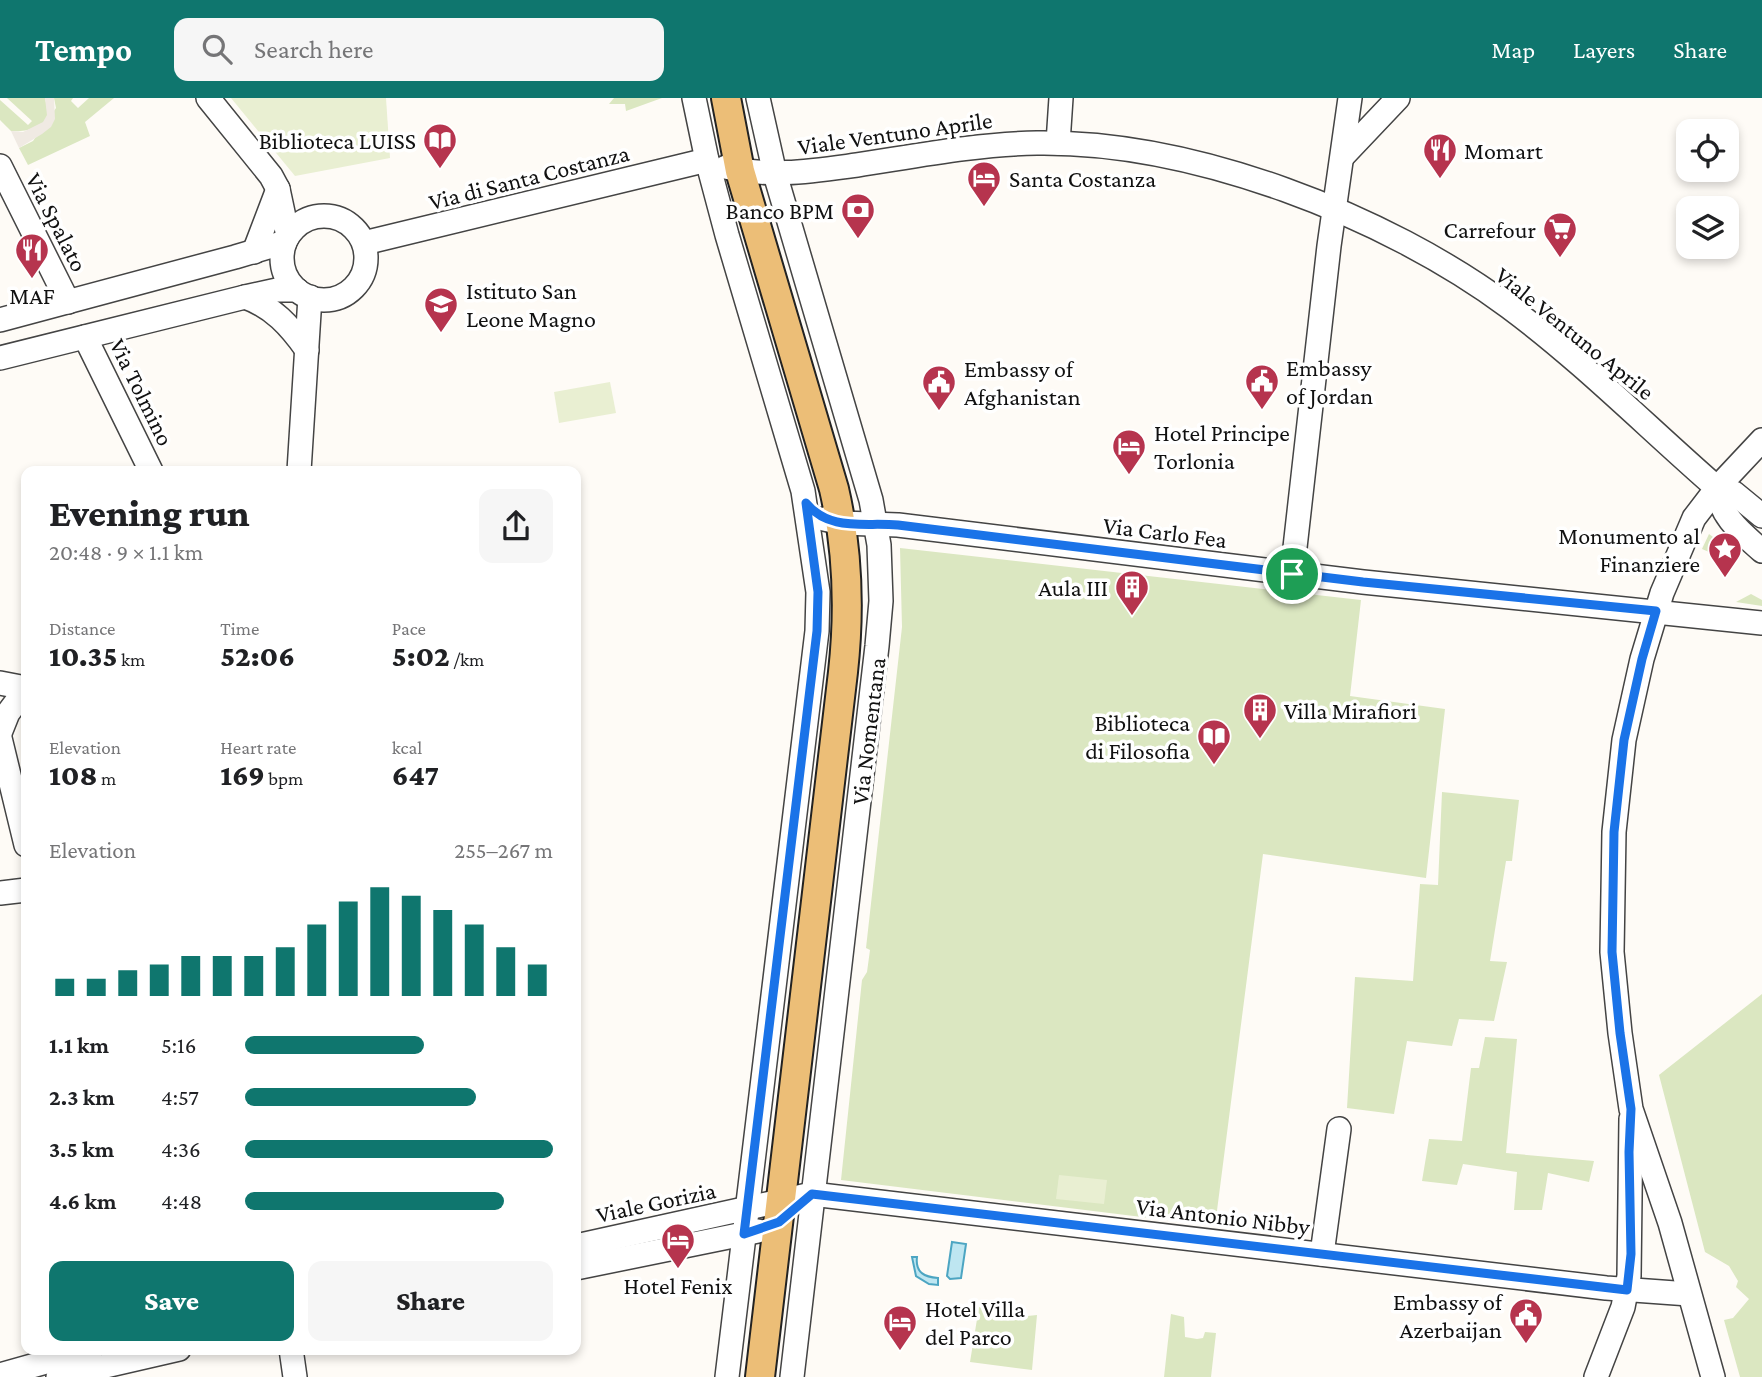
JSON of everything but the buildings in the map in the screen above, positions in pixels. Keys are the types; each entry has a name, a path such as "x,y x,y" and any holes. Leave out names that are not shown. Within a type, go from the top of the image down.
{"main road":[{"name":"Via Nomentana","path":"726,98 740,171 788,329 842,523 849,594 848,632 760,1377"}],"street":[{"path":"208,98 267,169 278,189 286,239 282,263 287,278 304,294 307,350 299,466"},
{"path":"694,98 706,160 806,503 818,592 817,631 727,1377"},
{"name":"Via Nomentana","path":"758,98 775,174 877,523 881,587 877,646 792,1377"},
{"path":"1058,143 1061,98"},
{"path":"1292,574 1334,210 1350,98"},
{"path":"1343,156 1398,98"},
{"name":"Viale Ventuno Aprile","path":"706,160 740,171 775,174 1023,143 1058,143 1126,148 1203,164 1248,178 1334,210 1420,252 1507,306 1571,358 1717,488 1734,493 1762,516"},
{"name":"Via di Santa Costanza","path":"364,243 706,160"},
{"name":"Via Spalato","path":"0,166 68,302"},
{"path":"254,252 278,189"},
{"path":"0,320 254,252 286,239 301,222 310,218 328,216 346,222 354,228 364,243 365,267 360,278 353,287 333,299 277,290 0,358"},
{"path":"245,297 263,303 275,312 307,350"},
{"name":"Via Tolmino","path":"85,337 149,466"},
{"path":"1596,1377 1623,1307 1631,1254 1631,1109 1612,952 1614,832 1624,740 1656,611 1694,518 1717,488 1762,440"},
{"name":"Viale Ventuno Aprile","path":"1717,488 1720,504 1729,520 1762,551"},
{"path":"806,503 825,520 842,523"},
{"name":"Via Carlo Fea","path":"842,523 877,523 1292,574 1762,623"},
{"path":"0,683 21,688"},
{"path":"0,733 8,713 21,696"},
{"path":"0,738 21,824"},
{"path":"0,894 21,891"},
{"path":"1631,1109 1667,1211 1713,1377"},
{"path":"1322,1254 1339,1129"},
{"path":"780,1211 812,1194"},
{"name":"Via Antonio Nibby","path":"812,1194 1627,1290 1689,1294"},
{"name":"Viale Gorizia","path":"581,1245 748,1210 780,1211"},
{"name":"Viale Gorizia","path":"581,1267 744,1234 780,1211"},
{"path":"0,1375 71,1355"},
{"path":"58,1377 138,1355"},
{"path":"292,1355 295,1377"}],"green space":[{"path":"7,98 45,98 45,121 32,129 11,131 0,120 0,100 28,125 32,121"},
{"path":"54,98 73,98 71,101 78,108 89,98 114,98 85,122 90,136 28,165 19,148 33,141 56,108"},
{"path":"231,98 386,98 390,158 295,176"},
{"path":"614,98 662,98 626,111 625,104 609,104"},
{"path":"610,382 616,413 559,423 554,392"},
{"path":"1709,534 1725,546 1709,552 1702,549"},
{"name":"Villa Mirafiori","path":"900,548 1361,600 1350,696 1445,709 1426,878 1263,854 1215,1226 841,1180 862,980 867,972 870,950 866,948 902,627"},
{"path":"1751,594 1762,600 1762,606 1736,602"},
{"path":"1442,792 1519,800 1512,861 1506,861 1490,961 1507,962 1494,1021 1459,1019 1452,1046 1407,1041 1394,1114 1347,1108 1355,977 1413,981 1420,884 1438,885"},
{"path":"1762,994 1762,1377 1740,1377 1724,1320 1733,1318 1749,1299 1736,1287 1738,1281 1729,1266 1705,1252 1659,1075"},
{"path":"1485,1037 1517,1039 1506,1153 1594,1161 1589,1182 1548,1173 1542,1210 1514,1210 1517,1172 1463,1164 1457,1185 1422,1181 1429,1139 1462,1141 1471,1068 1479,1068"},
{"path":"1059,1175 1107,1180 1104,1204 1056,1199"},
{"path":"979,1307 1010,1318 1037,1315 1032,1370 970,1362"},
{"path":"1171,1314 1184,1317 1185,1337 1197,1339 1203,1338 1205,1332 1216,1333 1211,1377 1164,1377"}],"shaded area":[{"path":"45,98 54,98 55,119 51,127 19,148 11,131 23,132 43,122 47,115"}],"water":[{"path":"952,1242 966,1244 961,1278 950,1279 947,1276"},
{"path":"912,1257 917,1257 922,1273 938,1278 938,1285 929,1284 916,1276"}],"place":[{"name":"Biblioteca LUISS","path":"440,170"},
{"name":"Momart","path":"1440,180"},
{"name":"Santa Costanza","path":"984,208"},
{"name":"Banco BPM","path":"858,240"},
{"name":"Carrefour","path":"1560,259"},
{"name":"MAF","path":"32,280"},
{"name":"Istituto San Leone Magno","path":"441,334"},
{"name":"Embassy of Jordan","path":"1262,411"},
{"name":"Embassy of Afghanistan","path":"939,412"},
{"name":"Hotel Principe Torlonia","path":"1129,476"},
{"name":"Monumento al Finanziere","path":"1725,579"},
{"name":"Aula III","path":"1132,617"},
{"name":"Villa Mirafiori","path":"1260,740"},
{"name":"Biblioteca di Filosofia","path":"1214,766"},
{"name":"Hotel Fenix","path":"678,1270"},
{"name":"Embassy of Azerbaijan","path":"1526,1345"},
{"name":"Hotel Villa del Parco","path":"900,1352"}],"route":[{"path":"806,503 825,520 833,522 898,525 1292,574 1656,611 1624,740 1614,832 1612,952 1631,1109 1631,1254 1627,1290 812,1194 779,1222 744,1234 817,631 818,592 806,503"}]}
